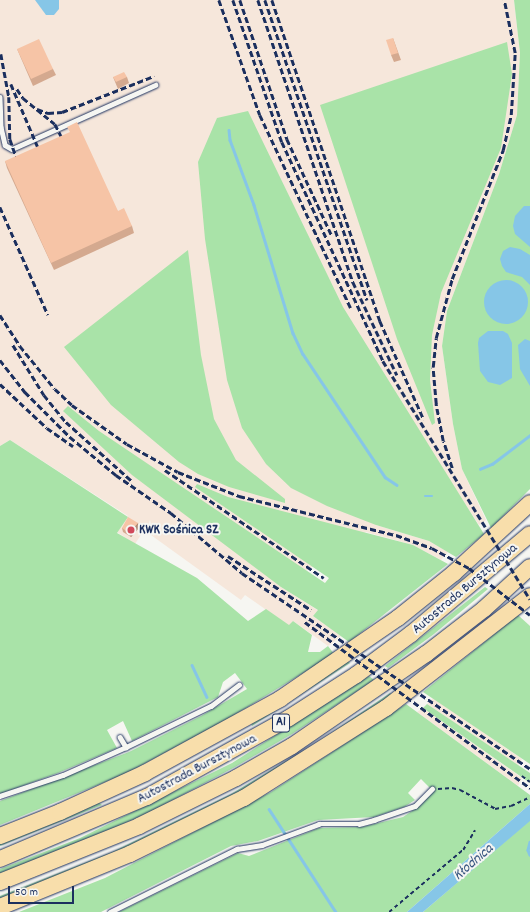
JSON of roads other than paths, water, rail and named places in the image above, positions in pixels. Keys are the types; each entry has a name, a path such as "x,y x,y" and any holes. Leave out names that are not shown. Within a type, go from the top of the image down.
{"highway":[{"path":"0,836 60,812 138,776 206,742 280,699 398,618 454,573 530,504"},
{"name":"Autostrada Bursztynowa","path":"0,860 147,797 225,756 289,718 389,651 530,534"},
{"name":"Autostrada Bursztynowa","path":"0,882 139,826 236,778 292,746 426,654 484,609 530,567"},
{"path":"0,907 68,881 150,845 257,790 386,708 530,596"}],"lane":[{"path":"0,97 1,127 5,145 12,149 155,85"},
{"path":"0,796 63,775 126,747 211,706 239,685"},
{"path":"120,737 126,747"},
{"path":"110,912 237,848 262,845 319,824 359,824 374,820 415,806 432,789"}],"water":[{"path":"35,0 59,0 59,9 54,15 46,15"},
{"path":"524,206 530,206 530,247 515,234 513,226 515,216"},
{"path":"510,247 520,249 530,255 530,285 522,277 506,272 502,266 500,259 503,251"},
{"path":"502,280 510,280 515,281 522,286 527,293 527,311 522,318 515,323 502,324 494,321 487,314 484,306 484,298 487,290 494,283"},
{"path":"488,331 503,331 508,334 512,343 512,378 500,385 488,382 480,371 479,338"},
{"path":"525,339 530,341 530,386 520,369 518,345"},
{"name":"Kłodnica","path":"530,804 530,821 423,912 407,912"}],"waterway":[{"path":"229,130 230,140 254,205 293,333 303,354 385,477 397,485"},
{"path":"480,469 492,464 530,435"},
{"path":"425,496 432,496"},
{"path":"192,665 207,697"},
{"path":"269,809 336,912"},
{"path":"530,842 528,850 530,855"}],"railway":[{"path":"219,0 260,115 351,308"},
{"path":"233,0 282,142 383,361 530,599"},
{"path":"240,0 287,139 332,236"},
{"path":"258,0 353,282 397,375"},
{"path":"265,0 367,300"},
{"path":"272,0 380,321 424,420"},
{"path":"452,468 443,441 436,404 433,367 436,338 452,279 503,150 511,115 515,53 504,0"},
{"path":"1,54 9,97 10,139 18,162"},
{"path":"37,109 48,113 62,112 154,76"},
{"path":"11,84 40,152"},
{"path":"17,89 23,98 55,124 64,142"},
{"path":"0,207 48,315"},
{"path":"0,315 20,346 55,389 72,405 127,444 178,472 239,496 396,535 432,548 469,568 530,615"},
{"path":"13,345 44,395 66,422 132,481"},
{"path":"0,360 25,392 70,437 116,475 171,513 242,573 530,769"},
{"path":"0,384 47,428 73,446"},
{"path":"165,470 324,578"},
{"path":"228,556 311,610"},
{"path":"305,622 530,788"}],"place":[{"name":"KWK Sośnica SZ","path":"131,530"}]}
